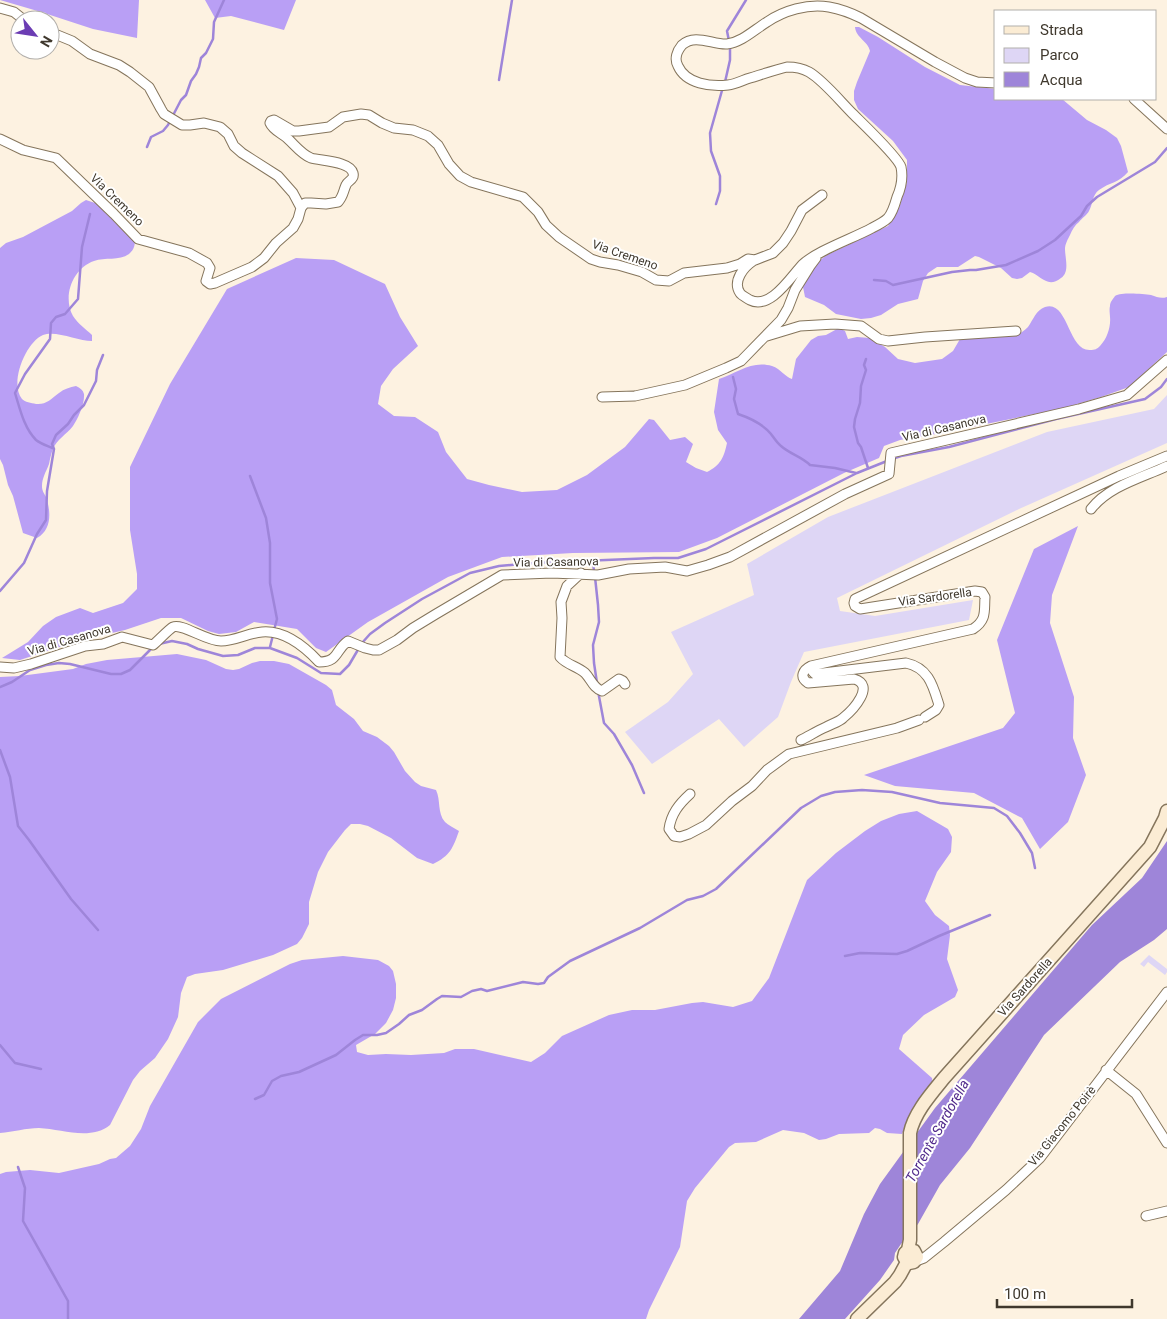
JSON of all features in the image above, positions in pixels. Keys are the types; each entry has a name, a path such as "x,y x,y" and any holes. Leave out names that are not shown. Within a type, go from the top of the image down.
{"main road":[{"name":"Via Sardorella","path":"910,1253 910,1133 912,1124 934,1091 1133,868 1150,847 1167,811"},
{"name":"Via Giacomo Poirè","path":"857,1319 900,1275 910,1253"}],"street":[{"path":"754,260 742,272 738,281 738,288 741,294 748,299 755,302 764,302 778,292 804,263 821,252 887,220 899,192 902,178 900,165 870,131 808,71 797,67 787,67 730,85 701,83 683,74 678,66 676,60 677,52 682,45 698,40 726,44 743,38 783,13 805,7 827,6 861,18 934,62 965,78 977,82 994,83"},
{"path":"60,36 72,41 90,54 119,65 130,72 149,87 164,114 182,125 204,123 220,127 228,134 234,146 242,153 278,176 293,193 301,208"},
{"path":"1135,100 1167,129"},
{"name":"Via Cremeno","path":"0,139 23,150 56,158 138,239 184,251 207,263 210,268 206,281 210,284 215,284 257,264 293,228 301,208 305,204 338,202 346,184 354,176 353,172 346,165 311,158 304,154 274,129 270,123 274,120 293,131 299,131 329,127 343,117 368,115 394,128 413,130 428,136 438,146 449,164 460,176 471,182 523,197 538,212 546,225 559,237 591,259 642,272 656,280 670,281 684,274 727,268 748,259 754,260 773,252 791,231 802,210 822,195"},
{"path":"602,397 635,396 685,384 741,361 781,320 795,290 821,252"},
{"path":"765,337 800,326 834,324 861,326 879,339 888,341 1016,331"},
{"name":"Via di Casanova","path":"0,667 14,668 31,664 85,646 103,644 122,637 153,645 173,627 182,627 213,641 222,642 263,632 276,633 299,644 319,662 331,661 348,641 365,648 379,650 502,575 598,574 629,569 665,567 687,571 730,557 845,494 889,474 891,453 1079,409 1127,395 1167,360"},
{"name":"Via Sardorella","path":"811,666 973,629 984,619 986,596 982,592 975,591 860,608 855,606 854,601 856,598 1119,476 1167,456"},
{"path":"1091,509 1107,493 1167,466"},
{"path":"581,574 567,586 561,602 560,657 585,672 598,689 602,691 619,679 623,680 625,684"},
{"path":"690,794 679,804 670,820 669,829 674,836 680,837 689,834 706,825 789,754 897,728 922,718 936,710 939,705 928,676 913,664 906,663 815,674 811,666 804,670 802,674 804,680 808,683 854,679 863,684 864,690 854,708 842,720 801,740"},
{"name":"Via Giacomo Poirè","path":"910,1253 924,1258 1006,1190 1040,1158 1167,992"},
{"path":"1106,1070 1136,1094 1167,1143"},
{"path":"1146,1216 1167,1211"}],"green space":[{"path":"1167,395 1167,443 1019,509 837,598 840,611 875,616 973,600 969,620 804,652 778,717 744,747 719,719 652,764 625,732 668,702 693,674 671,632 754,595 747,564 828,517 1047,432 1154,409"},
{"path":"1149,955 1167,969 1165,975 1148,962 1144,967 1140,964"}],"shaded area":[{"path":"0,0 139,0 137,38 93,29 60,18 60,10 34,10"},
{"path":"205,0 296,0 284,30 231,16 215,18"},
{"path":"855,27 859,27 925,67 960,85 994,89 994,100 1063,100 1087,120 1117,138 1128,172 1097,192 1088,212 1074,228 1066,245 1066,269 1061,278 1048,282 1030,272 1022,278 1012,278 1001,268 975,256 958,267 937,267 928,273 923,281 918,299 898,304 881,315 871,318 861,319 836,314 824,305 805,297 803,287 816,263 827,255 888,226 899,208 907,182 907,160 893,141 858,109 854,100 854,91 870,51"},
{"path":"86,200 98,204 135,237 135,244 129,254 94,261 80,270 75,276 69,292 70,308 75,319 92,335 92,341 54,334 43,335 31,346 21,364 17,383 18,392 25,401 43,404 63,390 76,386 84,394 77,419 55,446 43,478 42,488 48,502 49,520 42,535 37,538 23,533 0,459 0,248 6,243 23,237 72,211"},
{"path":"296,258 334,260 385,284 400,317 418,346 393,369 381,386 378,404 394,416 415,417 438,432 446,452 467,479 522,492 557,490 587,475 625,447 649,419 654,420 670,440 685,437 693,444 686,462 707,472 721,460 727,443 718,430 714,412 719,379 751,366 765,365 775,367 792,379 796,359 811,340 837,329 845,331 848,339 857,337 870,338 885,347 898,359 915,363 942,359 953,351 960,339 1016,336 1028,327 1039,310 1045,307 1053,307 1059,310 1064,317 1077,343 1083,348 1093,350 1100,346 1107,336 1110,325 1110,305 1115,296 1143,294 1161,298 1167,297 1167,352 1129,387 1101,397 1064,408 900,440 884,446 879,458 844,473 717,538 679,552 573,553 502,557 448,577 368,622 326,652 316,648 297,629 254,622 236,632 219,634 208,631 181,618 161,618 125,630 81,640 20,660 2,658 28,642 43,626 56,617 80,608 93,613 123,603 137,589 137,574 130,530 130,467 170,384 227,289"},
{"path":"1078,526 1052,595 1050,623 1074,697 1073,738 1086,775 1068,822 1040,849 1022,818 974,793 895,786 864,775 1003,728 1015,713 997,640 1034,549"},
{"path":"177,654 206,660 233,670 260,661 289,664 326,685 332,690 336,705 354,719 363,731 377,737 389,746 405,771 415,782 421,786 436,790 443,818 446,823 459,831 457,837 447,855 433,864 417,858 391,838 368,826 351,824 328,852 318,872 309,902 309,924 302,938 297,944 273,955 223,970 187,977 181,993 178,1017 168,1039 155,1058 133,1080 110,1125 102,1130 85,1133 39,1128 0,1133 0,677 73,669 86,664 107,660"},
{"path":"917,811 948,829 952,837 951,852 937,872 925,901 935,915 949,926 950,935 947,959 958,990 955,997 924,1015 903,1035 899,1049 932,1078 933,1086 908,1119 902,1134 887,1133 875,1128 869,1133 839,1134 819,1140 804,1133 783,1130 756,1142 735,1143 729,1147 695,1188 687,1201 680,1247 646,1319 0,1319 0,1174 30,1170 59,1173 116,1158 130,1146 141,1129 150,1106 198,1022 221,999 290,964 302,960 343,956 378,960 389,966 393,971 396,984 396,998 393,1010 386,1023 375,1034 356,1045 357,1052 368,1055 411,1055 444,1053 455,1049 474,1049 531,1062 545,1053 562,1036 609,1015 632,1010 655,1010 703,1002 733,1007 752,1001 769,978 807,880 836,853 865,831 881,821 899,814"}],"water":[{"name":"Torrente Sardorella","path":"1167,841 1167,929 1154,940 1120,962 1044,1035 970,1148 940,1185 918,1224 901,1244 895,1253 894,1260 880,1280 845,1319 799,1319 840,1271 864,1214 880,1184 935,1108 1092,925 1142,878"}],"waterway":[{"path":"147,147 151,137 163,131 168,125 181,100 186,95 199,67 201,58 206,53 213,39 214,22 224,0"},
{"path":"499,80 512,0"},
{"path":"729,41 727,31 746,0"},
{"path":"725,82 730,60 730,46"},
{"path":"716,204 720,191 720,176 711,151 710,133 723,87"},
{"path":"874,280 886,281 893,285 952,272 1006,265 1038,251 1055,240 1081,216 1087,206 1097,197 1155,162 1167,148"},
{"path":"54,449 36,440 28,430 15,393 25,374 50,339 51,323 56,317 65,314 78,299 82,247 90,214"},
{"path":"0,591 24,563 37,534 46,520 47,491 54,449 52,444 56,435 84,405 96,381 97,370 103,355"},
{"path":"866,359 864,365 866,370 861,386 860,403 854,427 868,468"},
{"path":"733,377 736,389 734,399 738,414 760,424 781,446 810,465 856,473"},
{"path":"892,459 1145,399 1161,387 1167,379"},
{"path":"362,643 370,634 422,599 470,573 499,566 534,563 678,558 706,549 857,473 887,461"},
{"path":"250,476 266,518 270,543 270,583 277,619 274,630"},
{"path":"593,560 594,572"},
{"path":"595,577 599,622 593,645 597,683"},
{"path":"270,647 273,635"},
{"path":"159,644 172,641 223,656 238,655 255,648 270,648 297,658 321,673 340,674 349,665 359,648"},
{"path":"0,687 12,682 30,670 59,663 111,674 121,674 130,670 152,648"},
{"path":"598,691 604,723 614,734 632,765 644,793"},
{"path":"0,750 10,777 18,826 71,899 98,930"},
{"path":"255,1099 264,1095 272,1081 281,1076 299,1072 336,1055 363,1035 386,1033 409,1015 422,1010 442,996 461,997 472,991 481,989 487,991 523,982 544,983 548,977 570,961 640,928 687,900 703,896 716,889 801,808 821,796 835,792 862,790 892,792 940,803 994,808 1007,816 1020,833 1032,853 1035,868"},
{"path":"845,956 860,953 897,954 990,915"},
{"path":"0,1045 15,1063 41,1069"},
{"path":"18,1167 25,1188 23,1221 68,1301 68,1319"}]}
